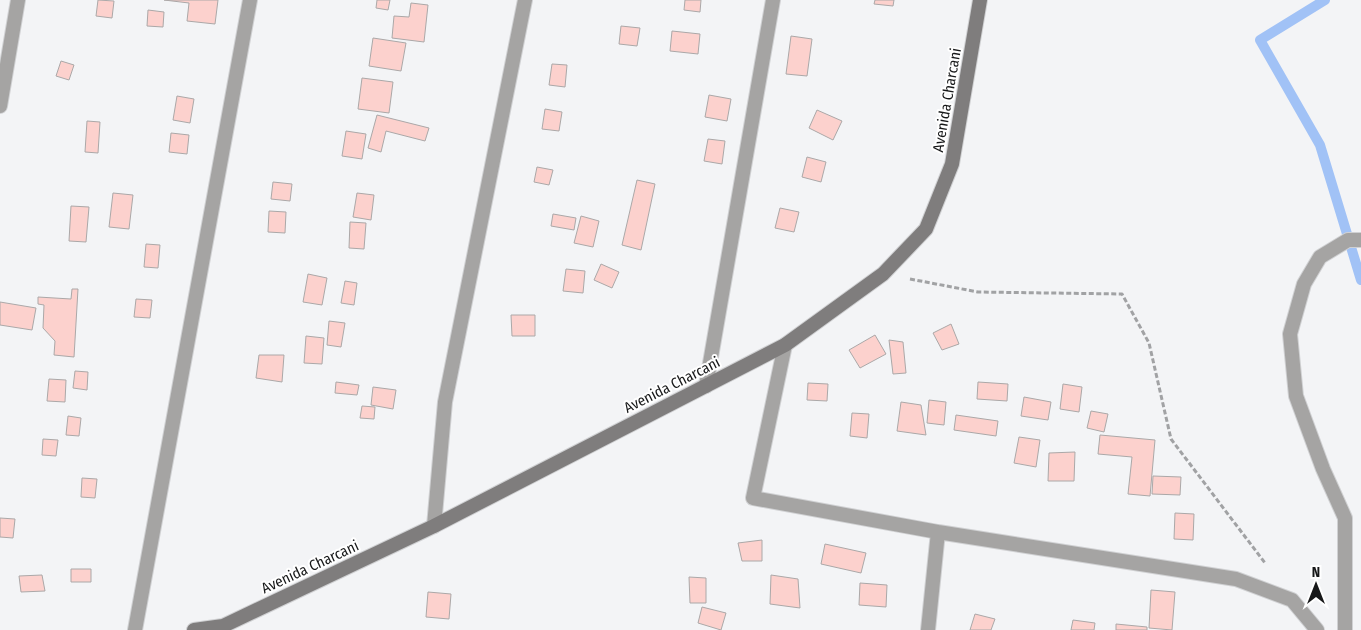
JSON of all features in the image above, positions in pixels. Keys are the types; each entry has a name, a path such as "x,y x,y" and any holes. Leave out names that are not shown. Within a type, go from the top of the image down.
{"main road":[{"name":"Avenida Charcani","path":"194,630 226,628 434,526 706,386 784,345 884,274 926,229 952,164 980,0"}],"street":[{"path":"0,106 18,0"},
{"path":"135,630 250,0"},
{"path":"434,526 445,402 525,0"},
{"path":"706,386 773,0"},
{"path":"1345,630 1345,518 1323,469 1296,396 1290,334 1304,284 1320,256 1348,240 1361,240"},
{"path":"784,345 754,498 938,532 1236,578 1292,600 1317,630"},
{"path":"928,630 938,532"}],"path":[{"path":"884,274 978,292 1122,294 1149,342 1171,439 1269,569"}],"building":[{"path":"98,0 114,1 112,18 96,16"},
{"path":"164,0 218,0 215,24 187,21 189,3"},
{"path":"377,0 390,0 388,10 376,8"},
{"path":"685,0 701,0 700,12 684,10"},
{"path":"875,0 894,0 893,6 874,4"},
{"path":"411,3 428,5 424,42 392,38 394,16 409,17"},
{"path":"148,10 164,12 163,27 147,26"},
{"path":"621,26 640,28 637,46 619,44"},
{"path":"672,31 700,34 698,54 670,51"},
{"path":"791,36 812,39 807,76 786,74"},
{"path":"373,38 406,43 401,71 369,66"},
{"path":"61,61 74,65 69,80 56,76"},
{"path":"552,64 567,65 565,87 549,85"},
{"path":"362,78 393,82 389,113 358,109"},
{"path":"709,95 731,99 727,121 705,117"},
{"path":"177,96 194,99 190,123 173,120"},
{"path":"545,109 562,112 559,131 542,129"},
{"path":"817,110 842,121 833,140 809,128"},
{"path":"377,115 429,128 425,141 386,131 381,152 368,148"},
{"path":"87,121 100,122 98,153 85,152"},
{"path":"346,131 366,134 362,159 342,156"},
{"path":"171,133 189,135 187,154 169,152"},
{"path":"708,139 725,141 722,164 704,161"},
{"path":"807,157 826,162 821,182 802,177"},
{"path":"537,167 553,170 549,185 534,182"},
{"path":"637,180 655,184 641,250 622,245"},
{"path":"273,182 292,184 290,201 271,199"},
{"path":"113,193 133,195 129,229 109,227"},
{"path":"357,193 374,195 371,220 353,217"},
{"path":"71,206 89,207 86,242 69,241"},
{"path":"780,208 799,212 794,232 775,228"},
{"path":"269,211 286,212 285,233 268,232"},
{"path":"553,214 576,218 574,230 551,226"},
{"path":"581,216 599,221 593,247 574,243"},
{"path":"350,222 366,223 364,249 349,248"},
{"path":"146,244 160,245 158,268 144,267"},
{"path":"601,264 619,272 612,288 594,280"},
{"path":"566,269 585,271 583,293 563,291"},
{"path":"308,274 327,278 322,305 303,302"},
{"path":"345,281 357,283 354,305 341,303"},
{"path":"72,289 78,289 74,357 54,355 55,341 43,328 44,305 38,304 38,297 71,299"},
{"path":"136,299 152,300 150,318 134,317"},
{"path":"0,302 36,308 32,330 0,325"},
{"path":"511,315 535,315 535,336 512,336"},
{"path":"329,321 345,323 341,347 327,345"},
{"path":"951,324 959,344 942,350 933,333"},
{"path":"875,335 886,354 860,368 849,350"},
{"path":"306,336 324,338 322,364 304,363"},
{"path":"889,340 903,342 906,373 893,374"},
{"path":"259,355 284,355 282,382 256,378"},
{"path":"75,371 88,372 87,390 73,388"},
{"path":"49,379 66,380 65,402 47,401"},
{"path":"336,382 359,385 357,395 335,393"},
{"path":"978,382 1008,384 1007,401 977,399"},
{"path":"808,383 828,384 827,401 807,400"},
{"path":"1063,384 1082,387 1079,412 1060,409"},
{"path":"373,387 396,390 393,409 371,405"},
{"path":"1024,397 1051,402 1048,420 1021,416"},
{"path":"929,400 946,402 944,425 927,423"},
{"path":"901,402 921,405 926,435 897,431"},
{"path":"362,406 375,407 374,419 360,418"},
{"path":"1091,411 1108,414 1104,432 1087,428"},
{"path":"852,413 869,414 867,438 850,436"},
{"path":"956,415 998,421 996,436 954,430"},
{"path":"68,416 81,418 79,436 66,435"},
{"path":"1100,435 1155,440 1150,496 1128,494 1132,457 1098,454"},
{"path":"1019,437 1040,440 1036,467 1014,463"},
{"path":"43,439 58,440 56,456 42,455"},
{"path":"1075,452 1074,481 1048,481 1049,453"},
{"path":"1153,476 1181,477 1180,495 1152,494"},
{"path":"82,478 97,479 95,498 81,497"},
{"path":"1175,513 1194,514 1193,540 1174,539"},
{"path":"0,518 15,519 13,538 0,537"},
{"path":"762,540 762,561 742,561 738,543"},
{"path":"825,544 866,553 861,573 821,564"},
{"path":"71,569 91,569 91,582 71,582"},
{"path":"42,575 45,591 21,592 19,576"},
{"path":"771,575 798,579 800,608 770,604"},
{"path":"689,577 706,578 706,603 690,603"},
{"path":"860,583 887,585 886,607 859,605"},
{"path":"1151,590 1175,592 1172,630 1149,628"},
{"path":"428,592 451,594 449,619 426,617"},
{"path":"702,607 726,613 721,630 698,623"},
{"path":"975,614 995,619 991,630 970,630"},
{"path":"1073,620 1095,623 1094,630 1071,630"},
{"path":"1116,624 1147,627 1147,630 1116,630"}],"waterway":[{"path":"1325,0 1260,40 1320,145 1361,280"}]}
